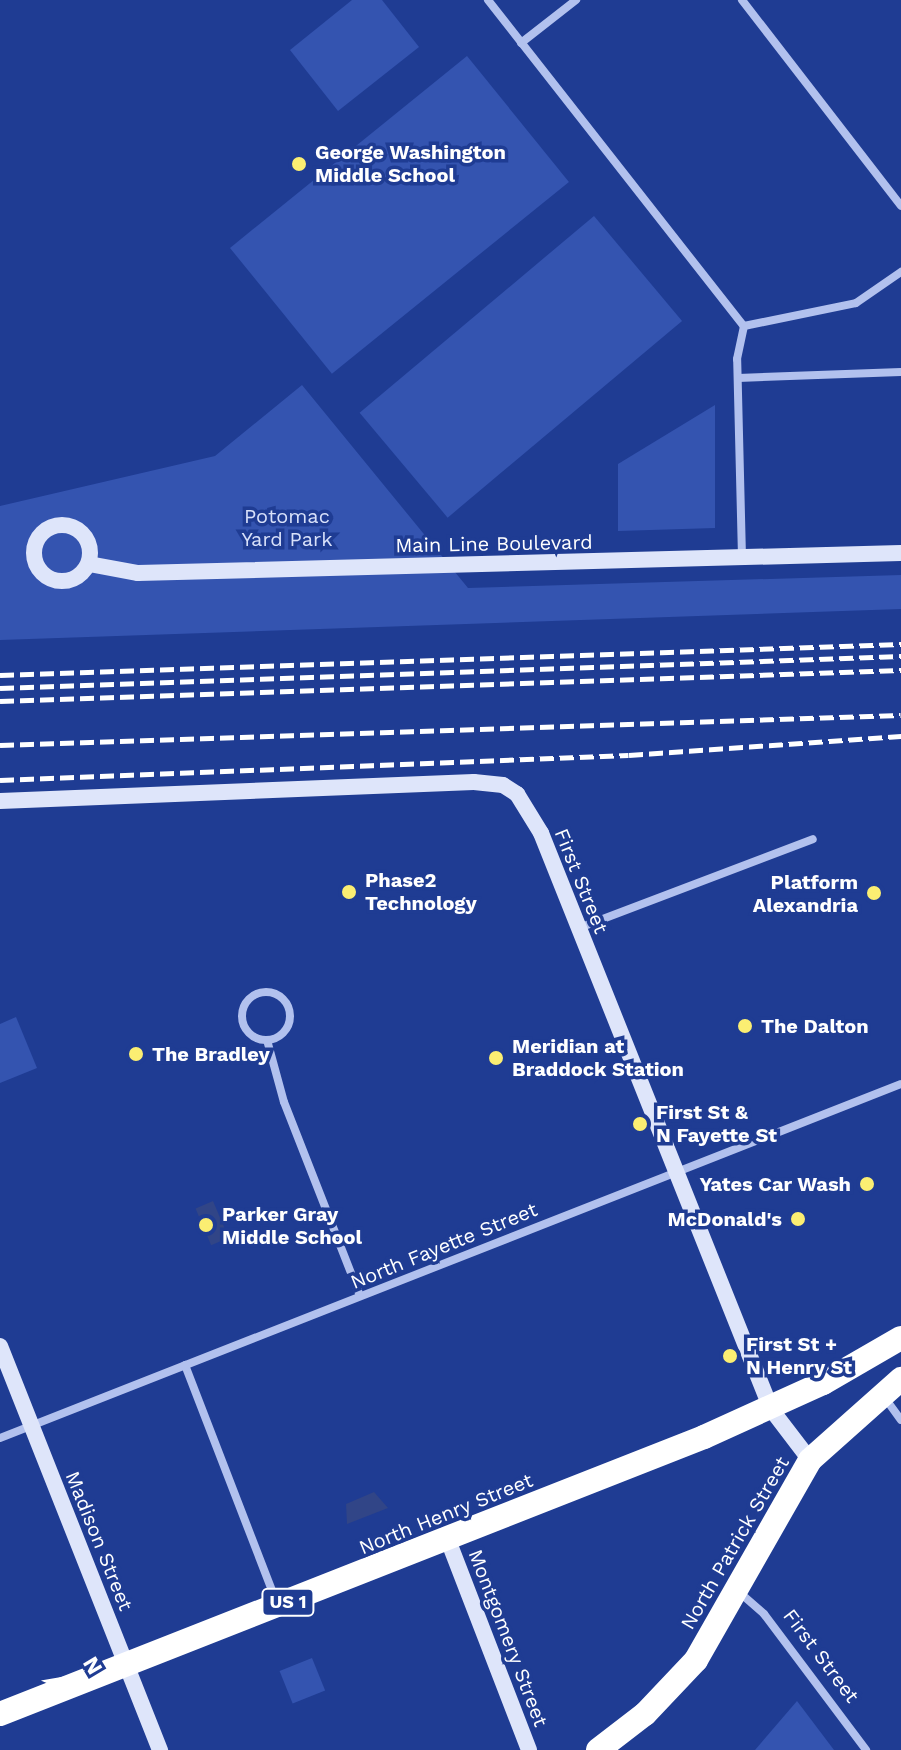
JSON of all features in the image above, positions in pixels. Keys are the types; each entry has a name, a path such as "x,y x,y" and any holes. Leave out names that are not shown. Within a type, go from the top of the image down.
{"highway":[{"name":"North Henry Street","path":"0,1714 448,1540 771,1409 901,1338"},
{"name":"North Patrick Street","path":"598,1750 670,1690 738,1591 810,1460 891,1387"}],"street":[{"path":"488,0 744,326 738,378 742,558"},
{"path":"521,43 576,0"},
{"path":"742,0 901,206"},
{"path":"744,326 856,303 901,272"},
{"path":"738,378 901,372"},
{"name":"Main Line Boulevard","path":"89,564 138,573 901,553"},
{"name":"First Street","path":"0,801 496,784 517,794 531,812 771,1409 788,1437 810,1460"},
{"path":"579,929 813,839"},
{"path":"265,992 280,997 290,1017 285,1030 267,1040 251,1035 242,1013 249,998 265,992"},
{"path":"267,1040 284,1102 360,1296"},
{"name":"North Fayette Street","path":"0,1438 901,1084"},
{"name":"Madison Street","path":"0,1346 160,1750"},
{"path":"185,1365 278,1606"},
{"path":"891,1387 901,1420"},
{"name":"Montgomery Street","path":"448,1540 529,1750"},
{"name":"First Street","path":"738,1591 764,1614 866,1750"}],"green space":[{"path":"352,0 382,0 419,47 338,111 290,50"},
{"path":"467,56 569,182 332,374 230,248"},
{"path":"594,216 682,321 448,518 360,413"},
{"name":"Potomac Yard Park","path":"302,385 468,588 901,575 901,609 0,640 0,506 215,456"},
{"path":"715,405 715,528 618,531 618,464"},
{"path":"16,1017 37,1068 0,1083 0,1024"},
{"path":"312,1658 325,1690 293,1704 280,1671"},
{"path":"797,1701 834,1750 755,1750"}],"shaded area":[{"path":"213,1201 229,1238 211,1245 196,1208"},
{"path":"374,1492 388,1508 347,1524 346,1504"}],"railway":[{"path":"0,675 901,644"},
{"path":"0,688 901,656"},
{"path":"0,701 901,670"},
{"path":"0,745 901,715"},
{"path":"0,780 629,755 901,736"}],"place":[{"name":"George Washington Middle School","path":"299,164"},
{"name":"Phase2 Technology","path":"349,892"},
{"name":"Platform Alexandria","path":"874,893"},
{"name":"The Dalton","path":"745,1026"},
{"name":"The Bradley","path":"136,1054"},
{"name":"Meridian at Braddock Station","path":"496,1058"},
{"name":"First St & N Fayette St","path":"640,1124"},
{"name":"Yates Car Wash","path":"867,1184"},
{"name":"McDonald's","path":"798,1219"},
{"name":"Parker Gray Middle School","path":"206,1225"},
{"name":"First St + N Henry St","path":"730,1356"}]}
